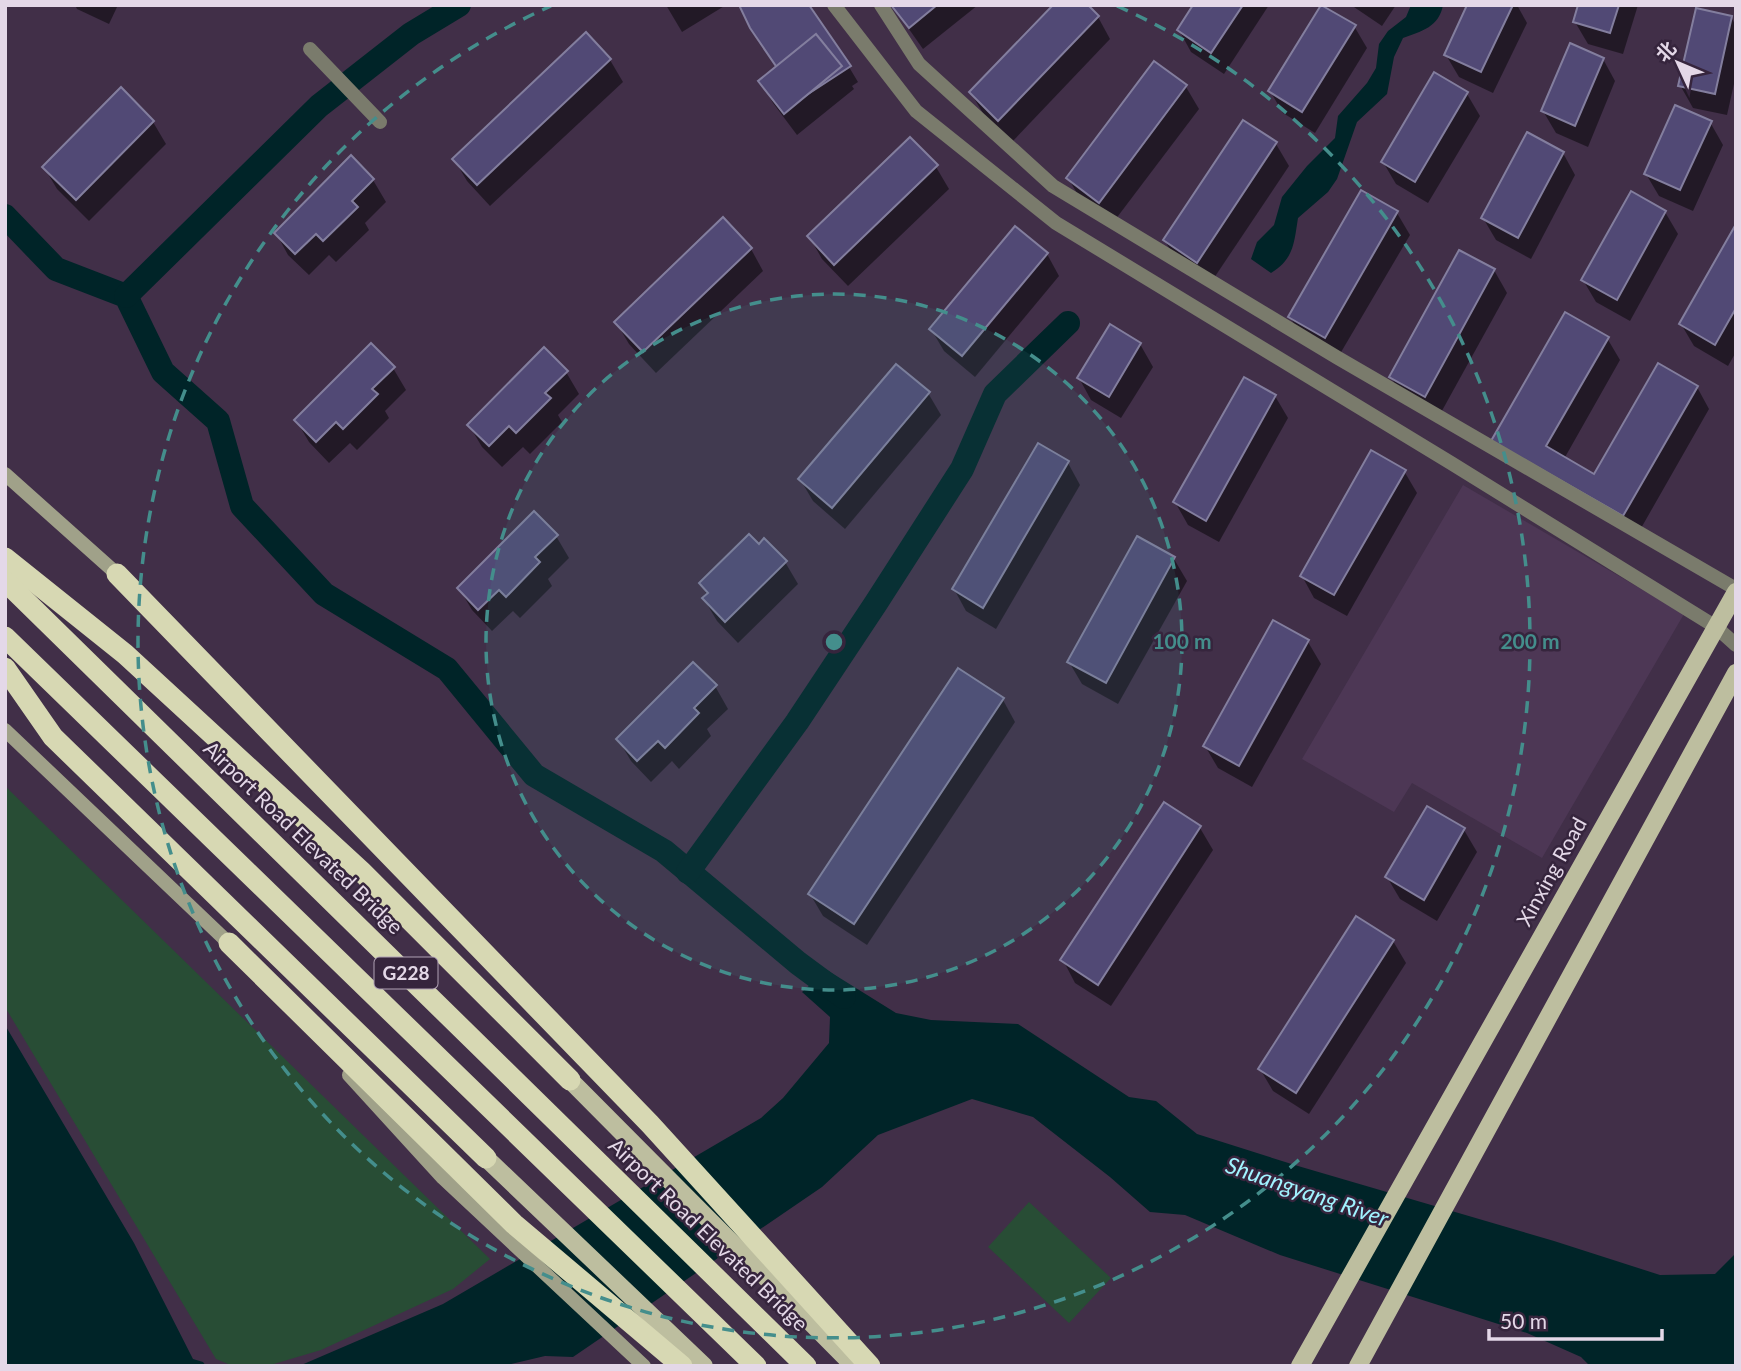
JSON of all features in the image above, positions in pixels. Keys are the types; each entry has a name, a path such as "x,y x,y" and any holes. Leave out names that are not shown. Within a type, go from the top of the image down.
{"highway":[{"path":"5,558 125,654 361,872 570,1080"},
{"path":"117,574 650,1124 870,1366"},
{"name":"Airport Road Elevated Bridge","path":"5,581 806,1366"},
{"name":"G228","path":"5,637 756,1366"},
{"path":"5,668 53,737 486,1158"},
{"path":"229,943 514,1224 682,1366"}],"main road":[{"path":"5,474 117,574"},
{"name":"Xinxing Road","path":"1300,1366 1736,590"},
{"path":"1358,1366 1736,673"},
{"path":"5,730 229,943 443,1178 644,1366"},
{"path":"570,1080 854,1366"},
{"path":"486,1158 704,1366"},
{"path":"739,1248 875,1366"}],"street":[{"path":"834,5 916,111 1056,223 1716,627 1736,645"},
{"path":"881,5 919,64 1053,186 1338,358 1736,590"},
{"path":"310,49 380,122"}],"shaded area":[{"path":"1463,485 1684,614 1542,858 1412,783 1394,812 1302,759"}],"green space":[{"path":"5,786 490,1259 453,1289 321,1350 267,1366 233,1366 216,1359 5,1007"},
{"path":"1029,1202 1111,1278 1069,1323 988,1247"}],"water":[{"path":"1411,5 1443,5 1434,23 1403,38 1394,57 1387,94 1357,122 1337,179 1328,192 1298,218 1289,256 1271,273 1251,259 1257,242 1274,225 1282,197 1307,166 1335,138 1338,116 1367,83 1376,68 1379,44 1388,31 1406,17"},
{"name":"Shuangyang River","path":"827,970 896,1013 931,1020 1018,1024 1129,1097 1156,1101 1197,1134 1298,1166 1660,1275 1715,1274 1736,1253 1736,1366 1590,1366 1581,1357 1527,1333 1280,1255 1185,1215 1150,1212 1033,1117 972,1099 878,1135 822,1187 573,1357 545,1356 503,1366 299,1366 443,1304 761,1118 783,1098 829,1043 830,1017 802,992"},
{"path":"5,1025 134,1243 193,1359 206,1366 5,1366"}],"building":[{"path":"739,5 809,5 851,66 799,100 750,28"},
{"path":"891,5 937,5 909,28"},
{"path":"1053,5 1088,5 1099,16 998,121 969,92"},
{"path":"1193,5 1243,5 1211,53 1177,30"},
{"path":"1321,5 1356,25 1302,112 1268,91"},
{"path":"1467,5 1513,5 1481,72 1444,55"},
{"path":"1578,5 1619,5 1610,33 1573,22"},
{"path":"1696,8 1732,16 1715,94 1678,86"},
{"path":"586,32 611,59 477,185 452,159"},
{"path":"816,34 842,66 784,114 758,81"},
{"path":"1570,43 1604,58 1575,126 1541,111"},
{"path":"1154,61 1187,85 1099,203 1066,178"},
{"path":"1434,72 1468,92 1415,182 1381,162"},
{"path":"121,87 154,121 76,200 42,167"},
{"path":"1675,105 1712,121 1680,190 1644,174"},
{"path":"1243,120 1277,142 1197,263 1163,240"},
{"path":"1527,132 1564,152 1518,238 1481,218"},
{"path":"910,137 938,165 834,265 807,236"},
{"path":"351,155 374,179 352,201 358,207 323,241 316,234 295,254 274,233"},
{"path":"1361,190 1398,211 1325,338 1288,317"},
{"path":"1631,191 1666,211 1617,300 1581,280"},
{"path":"723,217 752,248 643,352 614,322"},
{"path":"1736,224 1736,308 1715,345 1679,324"},
{"path":"1015,226 1048,253 962,356 929,329"},
{"path":"1459,250 1495,269 1425,397 1389,377"},
{"path":"1565,312 1609,337 1546,446 1594,474 1658,363 1698,386 1623,516 1491,441"},
{"path":"1110,324 1141,343 1109,397 1077,378"},
{"path":"371,343 395,367 372,389 378,394 343,429 336,422 316,442 294,420"},
{"path":"544,347 568,371 545,393 551,398 516,433 509,426 489,446 467,425"},
{"path":"896,364 930,392 832,508 798,479"},
{"path":"1244,377 1276,395 1206,521 1173,502"},
{"path":"1038,443 1069,461 983,608 952,589"},
{"path":"1371,450 1406,470 1334,595 1300,576"},
{"path":"534,511 558,535 535,557 540,562 506,597 499,590 478,610 457,588"},
{"path":"749,534 759,544 764,538 787,561 725,622 702,598 708,593 699,583"},
{"path":"1137,536 1175,557 1106,683 1067,662"},
{"path":"1273,620 1309,640 1239,766 1203,746"},
{"path":"693,662 717,685 694,708 699,713 665,748 658,741 637,761 616,739"},
{"path":"958,668 1004,698 854,924 808,894"},
{"path":"1164,802 1201,826 1098,985 1060,960"},
{"path":"1427,806 1465,828 1424,900 1385,877"},
{"path":"1356,916 1394,940 1296,1093 1258,1069"}],"waterway":[{"path":"126,296 319,106 411,34 459,5"},
{"path":"5,216 56,269 126,296 163,372 218,421 242,506 324,594 447,669 534,775 664,851 798,963 844,997"},
{"path":"688,872 797,722 876,603 962,469 995,394 1068,323"}]}
